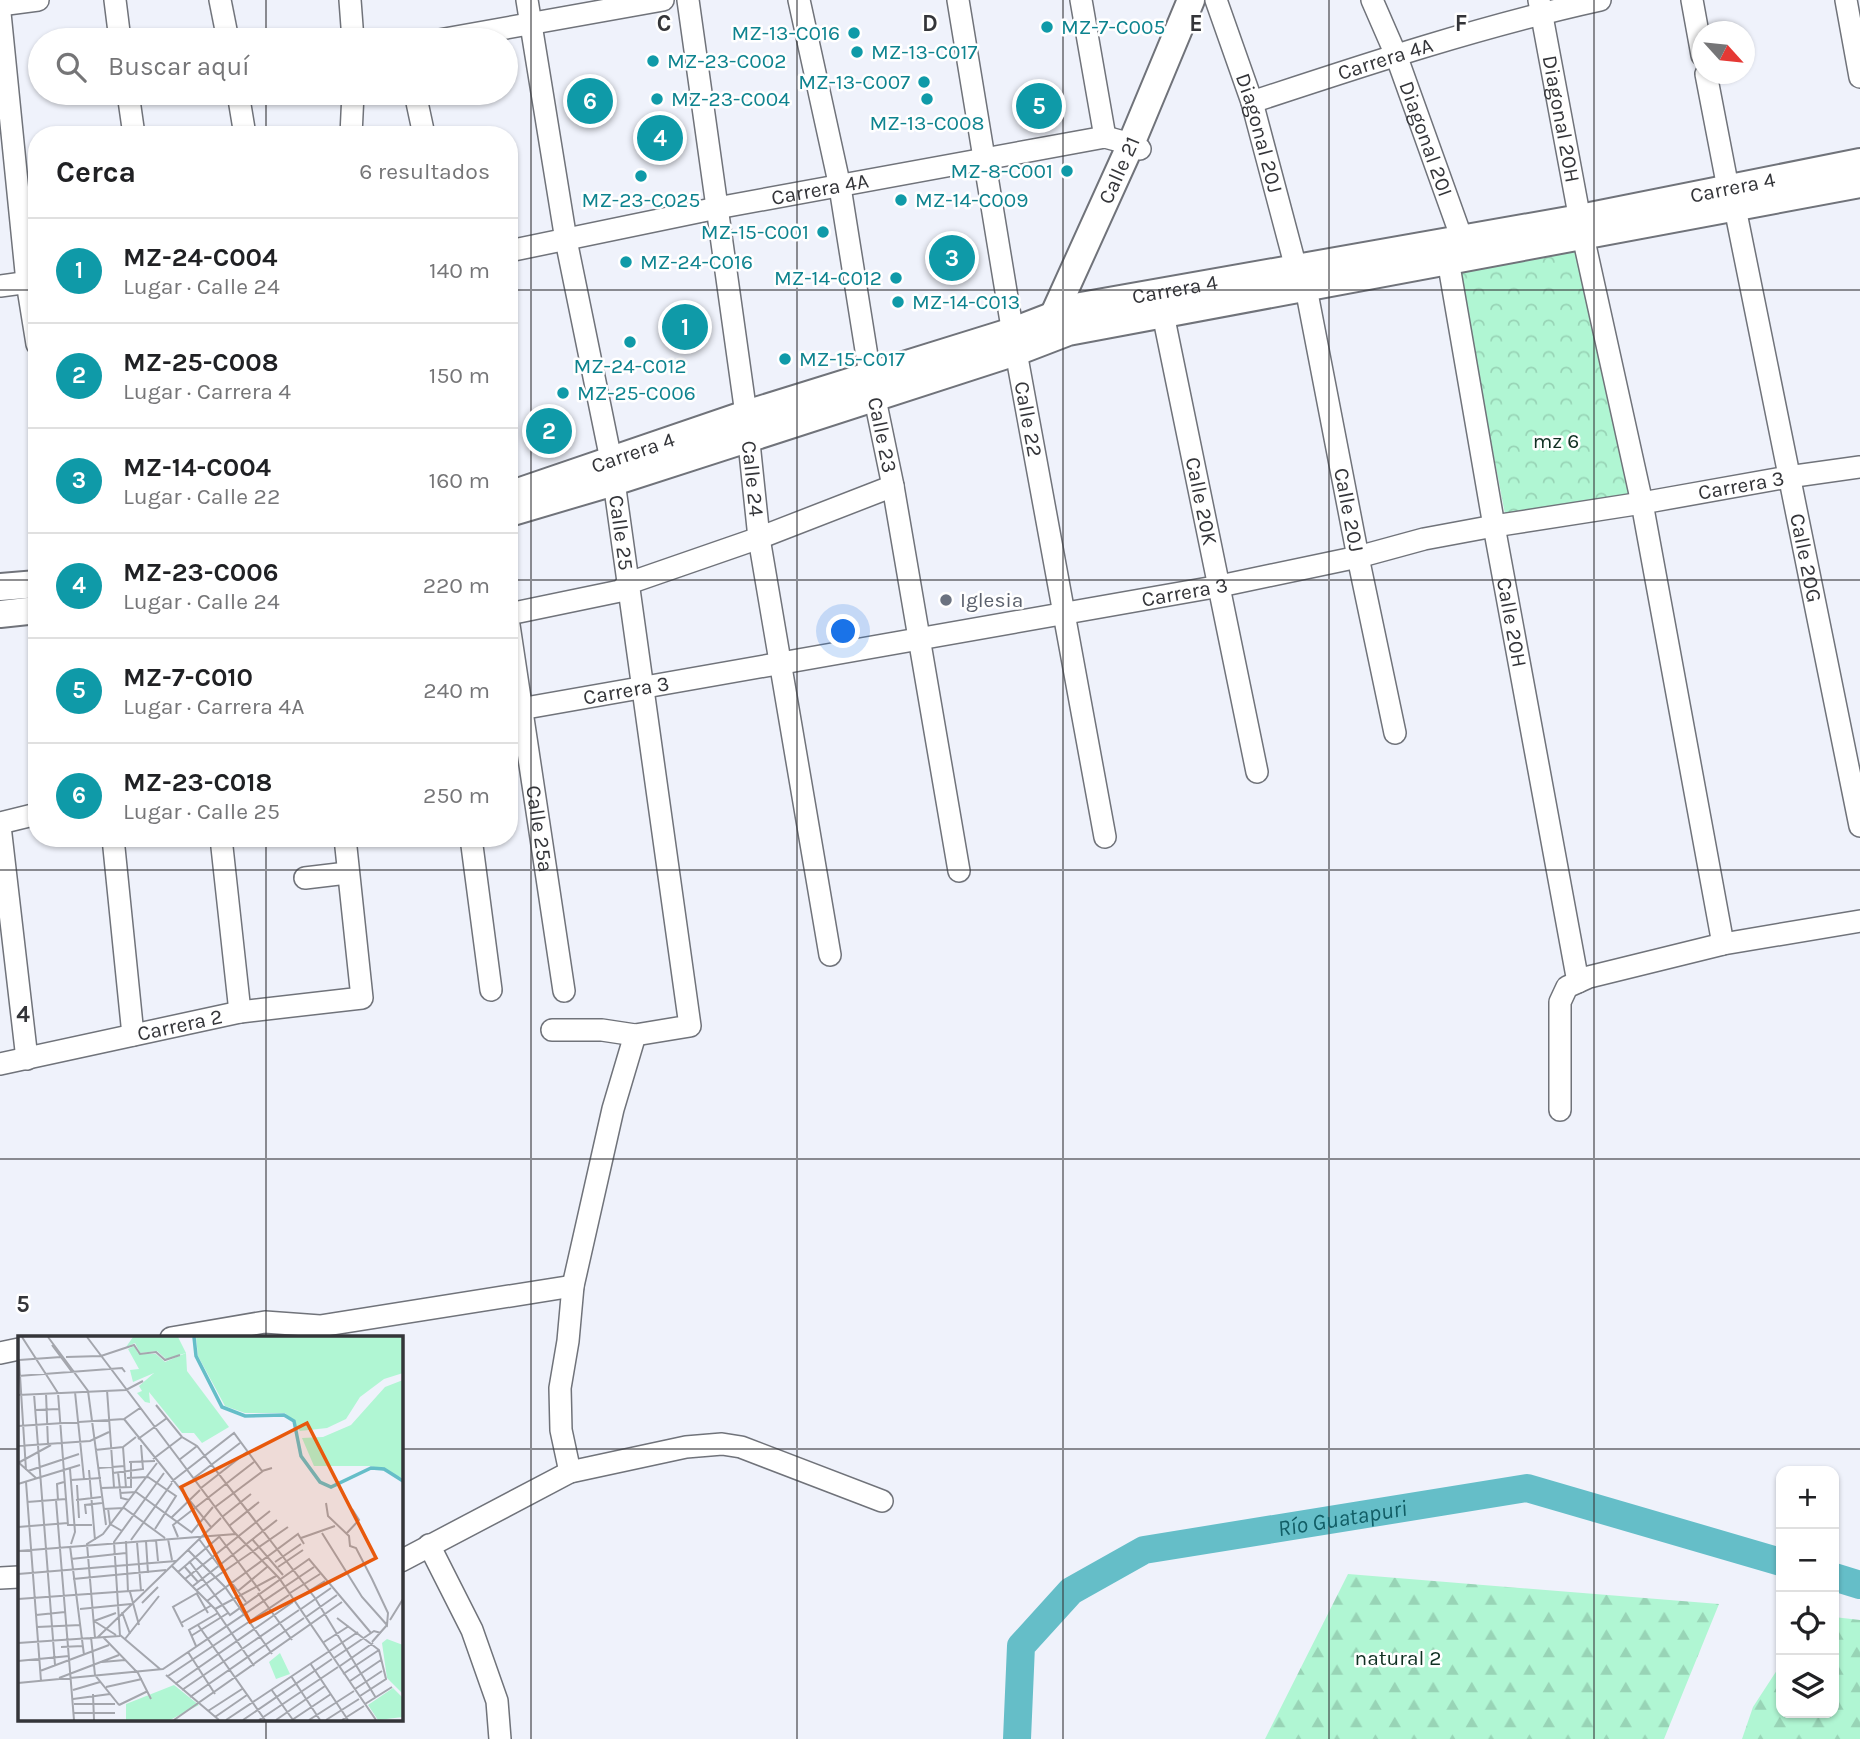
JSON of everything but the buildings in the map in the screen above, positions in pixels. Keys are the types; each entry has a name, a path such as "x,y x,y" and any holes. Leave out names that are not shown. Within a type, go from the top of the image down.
{"main road":[{"name":"Calle 21","path":"1136,146 1191,0"},
{"name":"Calle 21","path":"1060,324 1136,146 1204,0"},
{"name":"Carrera 4","path":"1732,198 1860,162"},
{"name":"Carrera 4","path":"518,509 612,471 873,385 1014,342 1060,324 1732,198 1860,184"},
{"name":"Carrera 4","path":"1060,324 1163,314 1301,278"},
{"name":"Carrera 4","path":"518,492 612,471"},
{"path":"0,587 28,585"},
{"path":"0,614 28,611"}],"street":[{"path":"0,5 38,0"},
{"path":"115,0 118,28"},
{"path":"220,0 226,28"},
{"path":"350,0 352,28"},
{"name":"Calle 25","path":"527,0 566,240 612,471 690,1026 635,1035"},
{"path":"508,28 663,0"},
{"name":"Calle 24","path":"688,0 747,426 759,538 830,955"},
{"name":"Calle 23","path":"799,0 840,187 959,871"},
{"name":"Calle 22","path":"958,0 1014,342 1105,837"},
{"path":"1081,0 1105,137"},
{"name":"Diagonal 20J","path":"1216,0 1252,102 1301,278"},
{"name":"Diagonal 20I","path":"1372,0 1396,55 1455,249"},
{"name":"Carrera 4A","path":"1252,102 1540,6 1600,0"},
{"path":"1692,0 1696,21"},
{"path":"1846,0 1860,77"},
{"name":"Diagonal 20H","path":"1540,6 1582,227"},
{"path":"0,13 28,248"},
{"name":"Calle 20G","path":"1708,84 1860,826"},
{"path":"130,105 133,126"},
{"path":"240,105 244,126"},
{"path":"351,126 352,105"},
{"path":"418,105 422,126"},
{"name":"Carrera 4A","path":"518,249 718,208 1105,137 1136,146"},
{"path":"1582,227 1642,503 1723,944"},
{"name":"Calle 20H","path":"1455,249 1494,526 1578,982"},
{"name":"Calle 20J","path":"1301,278 1395,733"},
{"path":"0,286 28,282"},
{"name":"Calle 20K","path":"1163,314 1257,772"},
{"name":"Carrera 3","path":"518,709 1220,586 1357,557 1424,539 1494,526 1860,467"},
{"path":"518,612 620,591 629,583 759,538 893,486"},
{"name":"Calle 25a","path":"518,727 564,991"},
{"path":"27,1059 0,824 28,816"},
{"path":"114,847 133,1035"},
{"path":"222,847 240,1012"},
{"path":"305,878 348,873 346,847"},
{"path":"472,847 491,990"},
{"name":"Carrera 2","path":"0,1064 240,1012 362,998 348,873"},
{"path":"1560,1110 1560,1002 1567,987 1589,977 1723,944 1860,921"},
{"path":"552,1030 602,1030 635,1035 614,1109 573,1286 561,1388 562,1430 570,1472"},
{"path":"183,1336 265,1322 320,1326 573,1286"},
{"path":"0,1353 18,1349"},
{"path":"402,1560 570,1472 686,1447 722,1444 741,1447 882,1502"},
{"path":"429,1545 472,1630 497,1701 500,1739"},
{"path":"0,1578 18,1577"}],"green space":[{"name":"mz 6","path":"1580,246 1631,494 1505,514 1457,266"},
{"name":"natural 2","path":"1348,1574 1719,1604 1664,1739 1265,1739"},
{"path":"1839,1618 1860,1620 1860,1739 1742,1739 1753,1707 1776,1672 1776,1718 1839,1718"}],"waterway":[{"name":"Río Guatapuri","path":"1017,1739 1021,1646 1071,1591 1144,1550 1527,1488 1776,1561"},
{"name":"Río Guatapuri","path":"1839,1579 1860,1585"}],"place":[{"name":"MZ-7-C005","path":"1047,27"},
{"name":"MZ-13-C016","path":"854,33"},
{"name":"MZ-13-C017","path":"857,52"},
{"name":"MZ-23-C002","path":"653,61"},
{"name":"MZ-13-C007","path":"924,82"},
{"name":"MZ-23-C004","path":"657,99"},
{"name":"MZ-13-C008","path":"927,99"},
{"name":"MZ-23-C018","path":"590,101"},
{"name":"MZ-7-C010","path":"1039,106"},
{"name":"MZ-23-C006","path":"660,138"},
{"name":"MZ-8-C001","path":"1067,171"},
{"name":"MZ-23-C025","path":"641,176"},
{"name":"MZ-14-C009","path":"901,200"},
{"name":"MZ-15-C001","path":"823,232"},
{"name":"MZ-14-C004","path":"952,258"},
{"name":"MZ-24-C016","path":"626,262"},
{"name":"MZ-14-C012","path":"896,278"},
{"name":"MZ-14-C013","path":"898,302"},
{"name":"MZ-24-C004","path":"685,327"},
{"name":"MZ-24-C012","path":"630,342"},
{"name":"MZ-15-C017","path":"785,359"},
{"name":"MZ-25-C006","path":"563,393"},
{"name":"MZ-25-C008","path":"549,431"},
{"name":"Iglesia","path":"946,600"}]}
